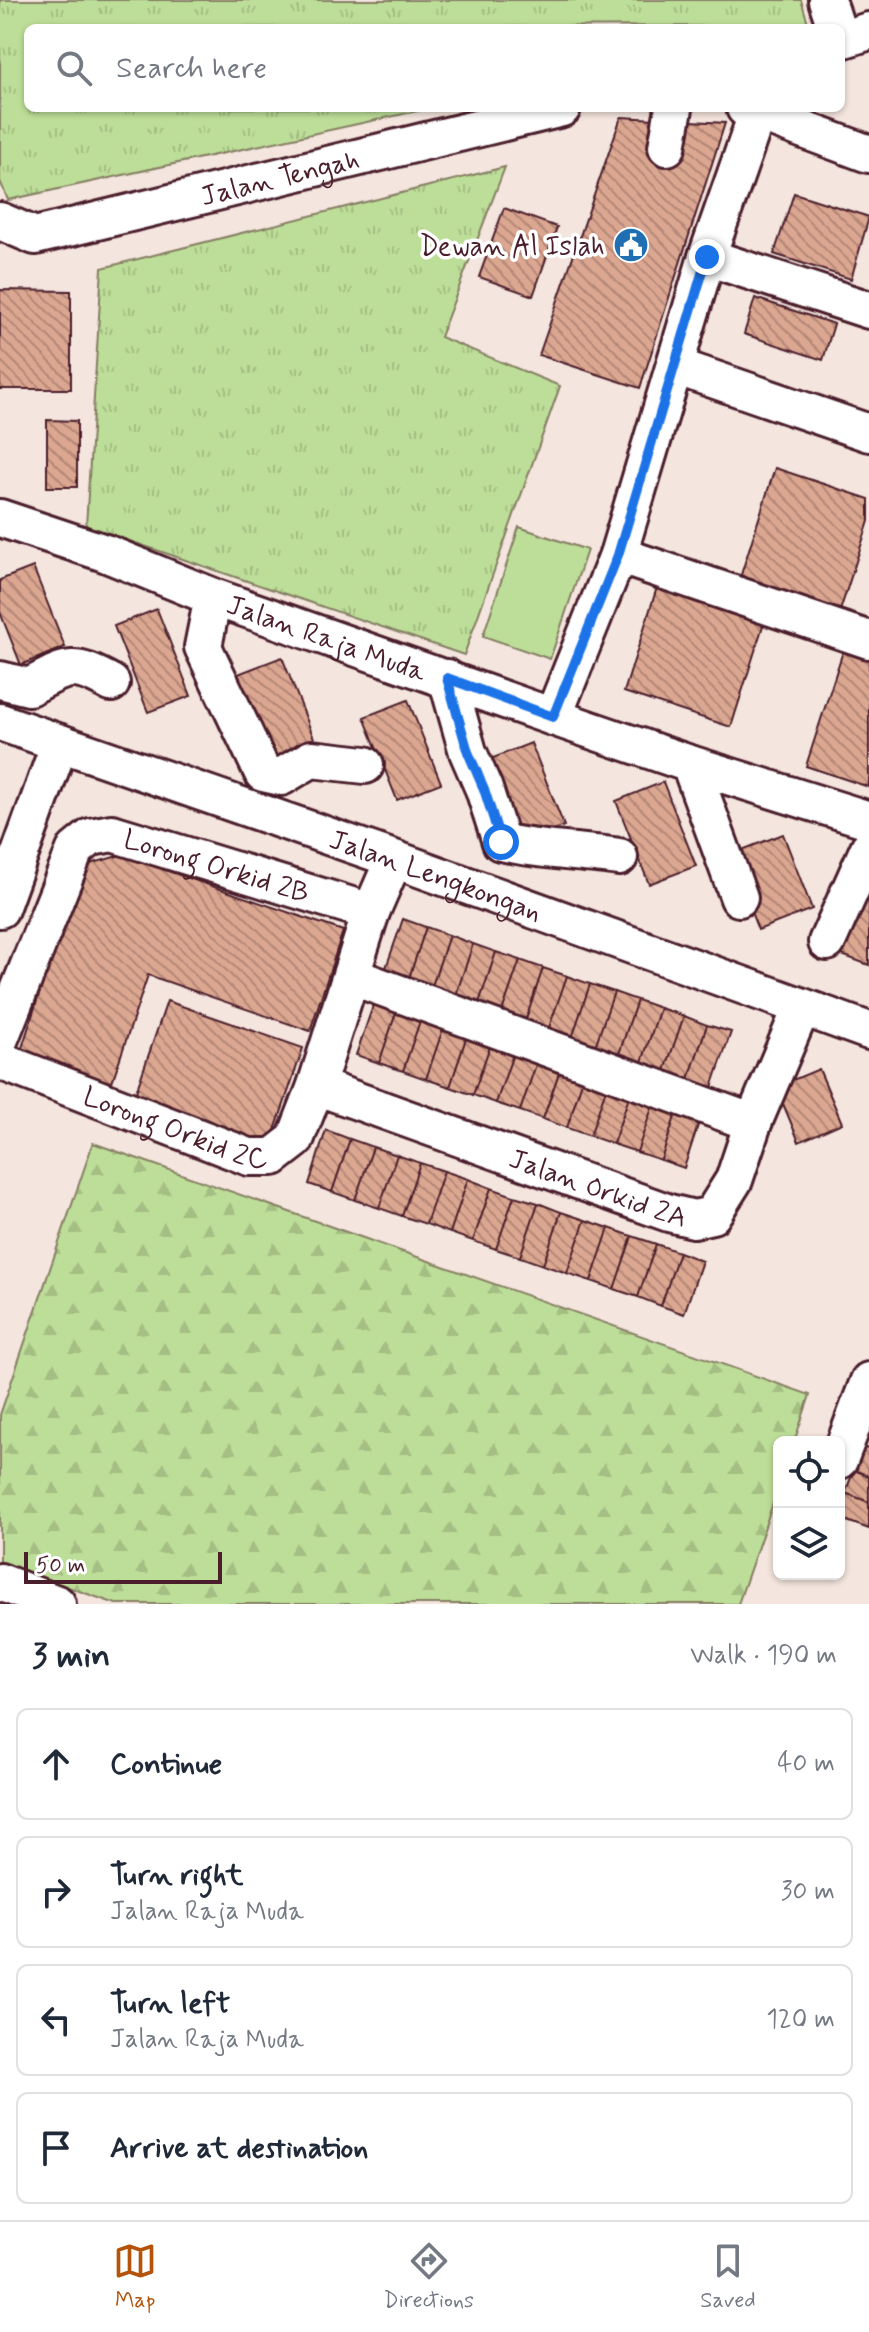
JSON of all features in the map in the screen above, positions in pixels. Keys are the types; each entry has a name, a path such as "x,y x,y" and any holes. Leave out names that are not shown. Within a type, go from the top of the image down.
{"street":[{"path":"827,0 835,24"},
{"path":"845,39 869,31"},
{"name":"Jalan Tengah","path":"0,221 35,236 546,112"},
{"path":"667,147 673,112"},
{"path":"553,717 618,555 751,112"},
{"path":"754,112 869,154"},
{"path":"707,257 869,310"},
{"path":"675,366 869,433"},
{"name":"Jalan Raja Muda","path":"0,518 105,553 213,597 553,717 869,820"},
{"path":"618,555 869,640"},
{"path":"213,597 203,647 263,773 281,777 311,759 365,765"},
{"path":"0,680 29,687 67,667 91,672 111,683"},
{"path":"447,678 468,752 501,842 536,850 580,851 619,857"},
{"name":"Jalan Lengkongan","path":"0,722 394,859 869,1031"},
{"path":"0,909 60,743"},
{"path":"690,764 739,898"},
{"name":"Lorong Orkid 2B","path":"0,1038 75,850 91,837 112,833 371,912"},
{"path":"827,942 869,848"},
{"name":"Lorong Orkid 2C","path":"0,1061 249,1157 273,1157 295,1140 316,1086 371,912 394,859"},
{"path":"351,976 753,1123"},
{"name":"Jalan Orkid 2A","path":"316,1086 655,1208 694,1219 712,1215 734,1180 753,1123 802,1007"},
{"path":"845,1444 869,1381"},
{"path":"0,1582 57,1604"}],"green space":[{"path":"0,0 801,0 808,24 24,24 24,112 413,112 8,200 0,181"},
{"path":"505,167 440,337 560,386 464,655 86,526 102,268"},
{"path":"519,527 587,550 550,659 483,636"},
{"path":"93,1143 810,1395 796,1436 773,1436 773,1503 738,1604 116,1604 0,1563 0,1415"}],"building":[{"name":"Dewan Al Islah","path":"621,117 725,123 640,388 539,355"},
{"path":"794,193 869,217 851,279 774,254"},
{"path":"504,208 557,227 533,296 479,277"},
{"path":"0,290 71,291 71,389 0,389"},
{"path":"755,298 834,324 823,360 744,334"},
{"path":"47,420 77,421 77,487 47,487"},
{"path":"775,468 869,499 869,521 838,617 738,584"},
{"path":"33,567 65,647 21,665 0,612 0,580"},
{"path":"659,581 766,616 731,727 624,692"},
{"path":"157,609 191,696 148,712 114,626"},
{"path":"844,648 869,656 869,787 806,766"},
{"path":"282,657 315,741 272,758 238,674"},
{"path":"408,700 441,783 397,800 364,717"},
{"path":"531,743 564,826 521,843 488,760"},
{"path":"663,782 696,866 649,884 616,801"},
{"path":"783,834 812,909 758,930 729,855"},
{"path":"121,855 343,931 310,1031 148,975 111,1085 20,1054 80,867"},
{"path":"869,884 869,965 839,954"},
{"path":"403,919 426,927 405,990 381,982"},
{"path":"426,927 449,935 428,998 405,990"},
{"path":"449,935 473,944 452,1007 428,998"},
{"path":"473,944 496,952 475,1015 452,1007"},
{"path":"496,952 520,960 498,1023 475,1015"},
{"path":"520,960 543,968 522,1031 498,1023"},
{"path":"543,968 567,976 545,1039 522,1031"},
{"path":"567,976 590,984 569,1047 545,1039"},
{"path":"590,984 614,992 592,1055 569,1047"},
{"path":"614,992 637,1000 616,1063 592,1055"},
{"path":"375,1000 398,1007 379,1063 356,1055"},
{"path":"637,1000 660,1008 639,1071 616,1063"},
{"path":"167,1001 303,1048 270,1145 134,1098"},
{"path":"398,1007 422,1015 403,1071 379,1063"},
{"path":"660,1008 684,1016 662,1079 639,1071"},
{"path":"422,1015 445,1023 426,1079 403,1071"},
{"path":"684,1016 707,1025 686,1087 662,1079"},
{"path":"445,1023 468,1032 450,1087 426,1079"},
{"path":"707,1025 731,1032 709,1096 686,1087"},
{"path":"468,1032 492,1040 473,1095 450,1087"},
{"path":"492,1040 515,1048 496,1103 473,1095"},
{"path":"515,1048 539,1056 520,1111 496,1103"},
{"path":"539,1056 562,1064 543,1119 520,1111"},
{"path":"562,1064 585,1072 567,1128 543,1119"},
{"path":"819,1069 842,1123 799,1142 776,1087"},
{"path":"585,1072 609,1080 590,1136 567,1128"},
{"path":"609,1080 632,1088 613,1144 590,1136"},
{"path":"632,1088 656,1096 637,1152 613,1144"},
{"path":"656,1096 679,1104 661,1160 637,1152"},
{"path":"679,1104 702,1113 684,1168 661,1160"},
{"path":"326,1130 350,1139 332,1192 309,1184"},
{"path":"350,1139 373,1147 355,1200 332,1192"},
{"path":"373,1147 397,1155 379,1208 355,1200"},
{"path":"397,1155 420,1163 402,1216 379,1208"},
{"path":"420,1163 444,1171 426,1224 402,1216"},
{"path":"444,1171 468,1179 450,1233 426,1224"},
{"path":"468,1179 491,1188 473,1241 450,1233"},
{"path":"491,1188 514,1196 496,1249 473,1241"},
{"path":"514,1196 538,1203 520,1257 496,1249"},
{"path":"538,1203 561,1212 543,1265 520,1257"},
{"path":"561,1212 585,1220 567,1273 543,1265"},
{"path":"585,1220 609,1228 591,1281 567,1273"},
{"path":"609,1228 632,1236 614,1289 591,1281"},
{"path":"632,1236 656,1244 638,1297 614,1289"},
{"path":"656,1244 679,1252 661,1306 638,1297"},
{"path":"679,1252 702,1261 684,1314 661,1306"},
{"path":"862,1447 869,1449 869,1476 854,1470"},
{"path":"854,1470 869,1476 869,1502 845,1493"},
{"path":"845,1493 869,1502 869,1529 845,1520"}],"place":[{"name":"Dewan Al Islah","path":"631,245"}],"route":[{"path":"501,842 468,752 447,678 553,717 618,555 707,257"}]}
